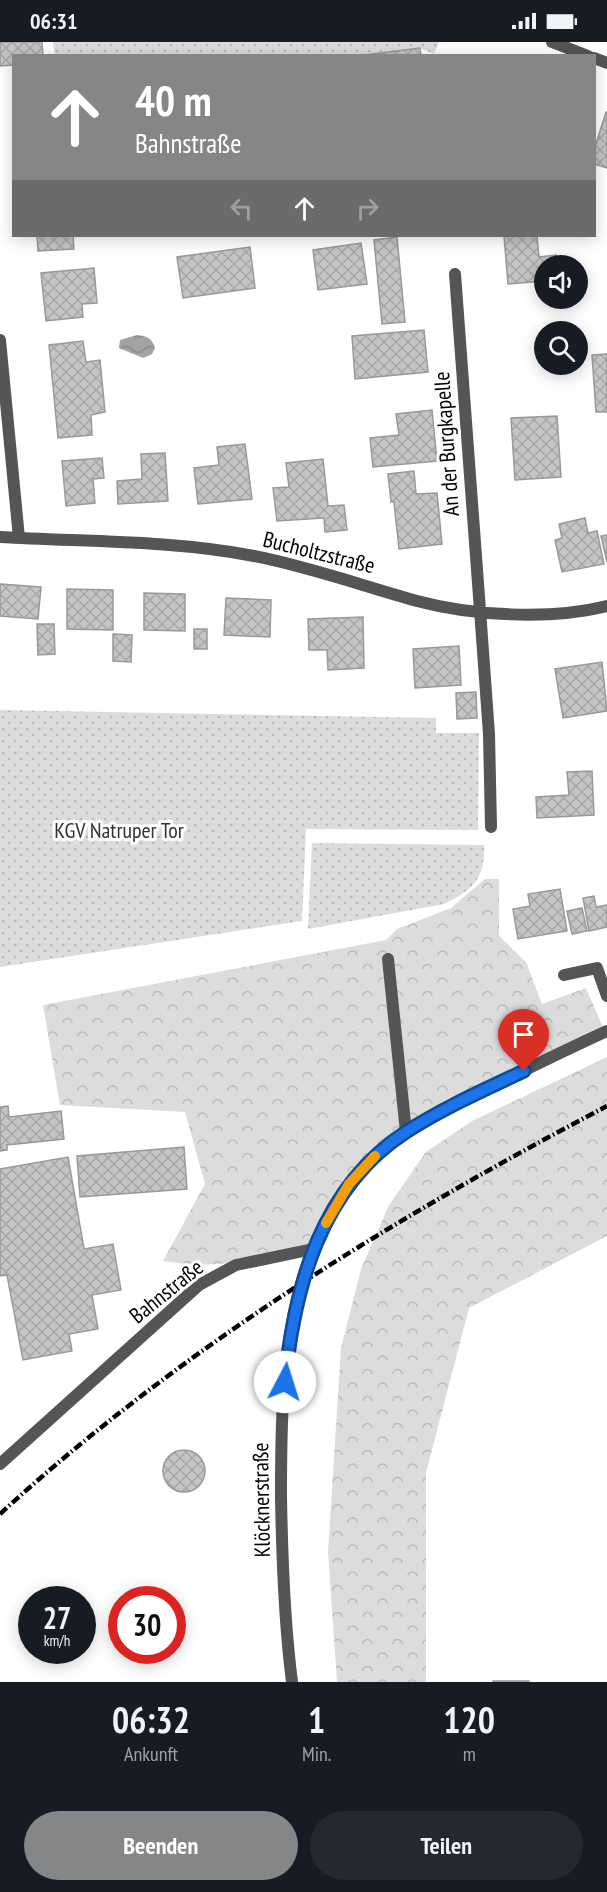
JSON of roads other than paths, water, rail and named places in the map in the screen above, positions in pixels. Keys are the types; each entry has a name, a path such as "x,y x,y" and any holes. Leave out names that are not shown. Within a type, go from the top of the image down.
{"street":[{"path":"552,42 583,54"},
{"name":"An der Burgkapelle","path":"455,274 489,734 491,827"},
{"path":"0,340 19,538"},
{"name":"Bucholtzstraße","path":"0,537 185,546 243,554 331,574 420,602 480,610 533,616 607,606"},
{"path":"388,959 406,1132"},
{"path":"564,975 597,968 607,996"},
{"path":"313,1249 329,1216 349,1184 375,1156 406,1132 463,1101 607,1031"},
{"name":"Bahnstraße","path":"0,1463 199,1285 236,1265 313,1249"},
{"name":"Klöcknerstraße","path":"292,1682 281,1540 281,1423 288,1340 300,1286 313,1249"}],"water":[{"path":"137,335 151,340 155,348 152,354 143,358 119,348 120,340"}],"railway":[{"path":"0,1514 69,1454 141,1397 214,1342 290,1290 447,1194 607,1106"}],"park label":[{"name":"KGV Natruper Tor","path":"119,830"}]}
